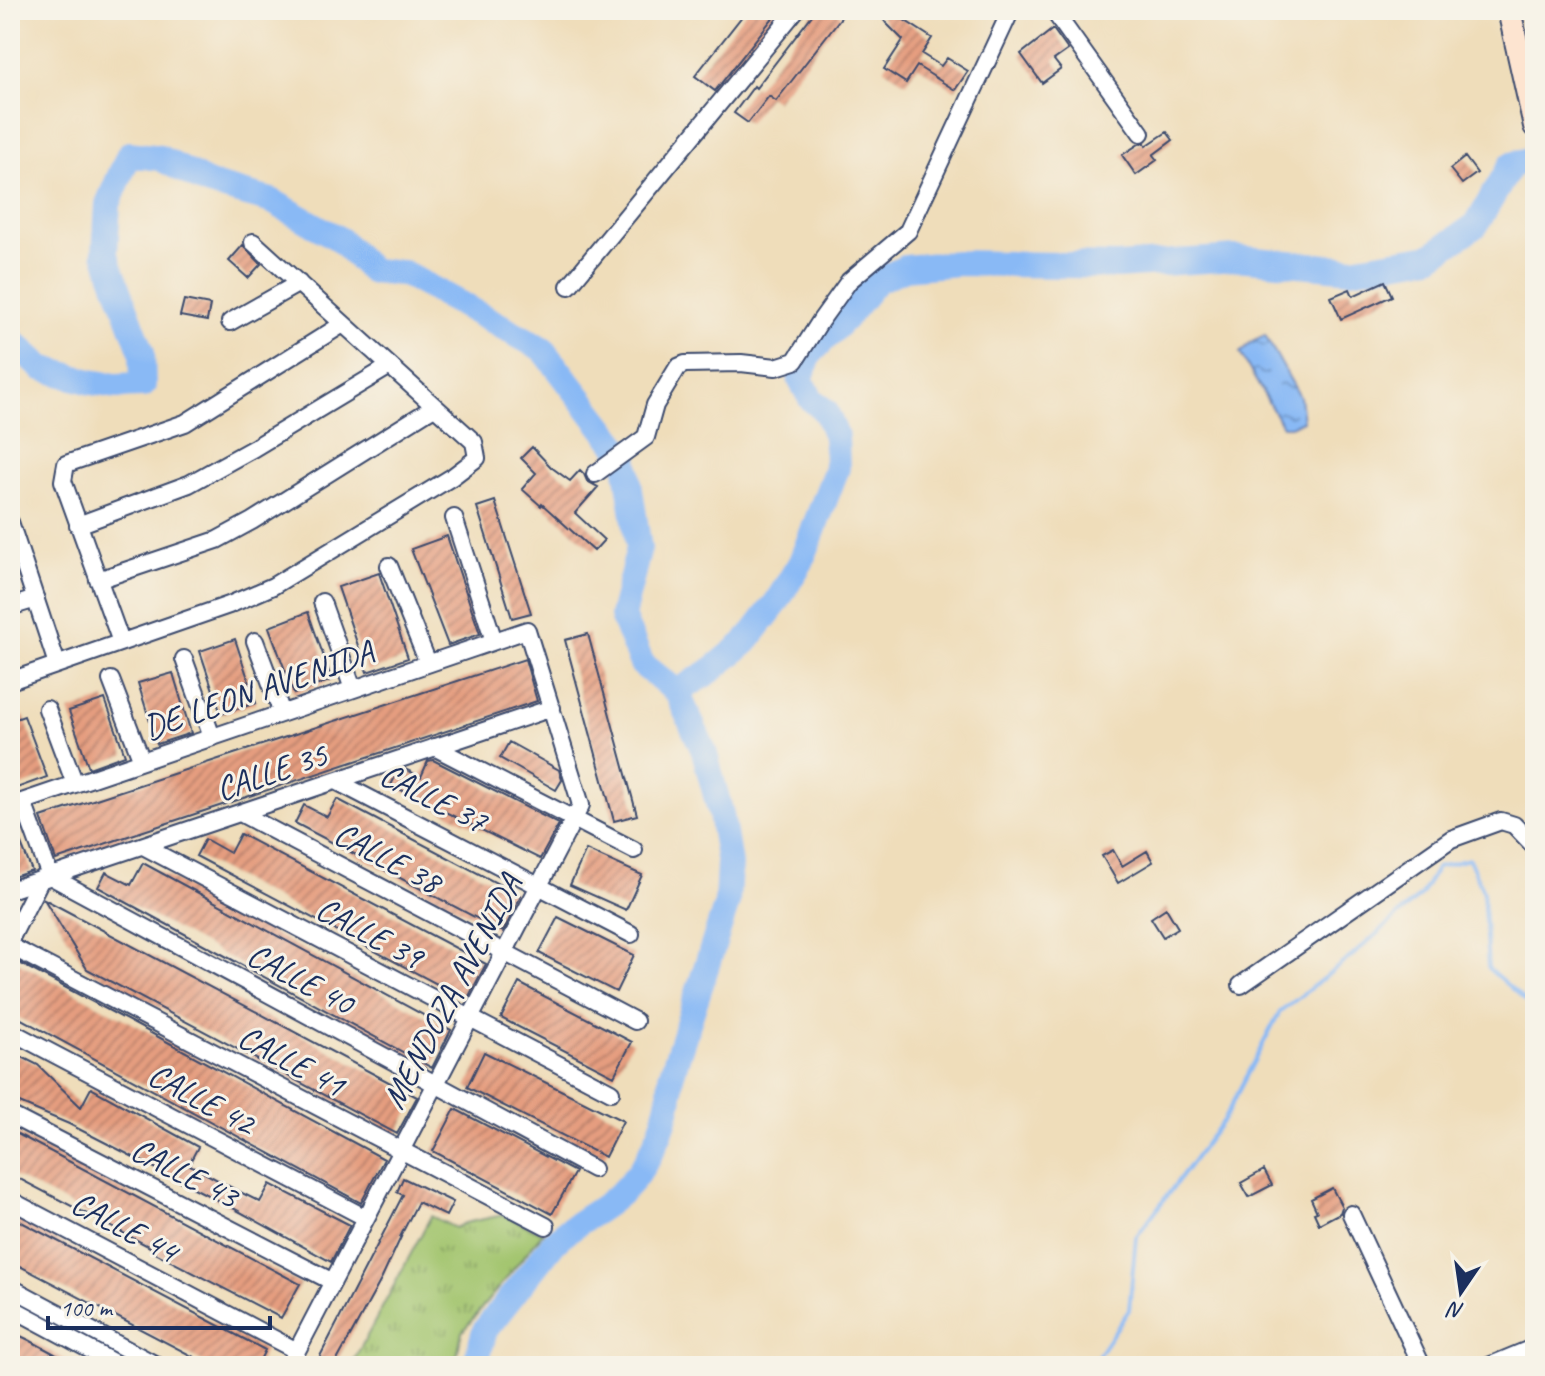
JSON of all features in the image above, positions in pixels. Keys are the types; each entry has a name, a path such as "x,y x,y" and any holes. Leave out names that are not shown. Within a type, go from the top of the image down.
{"street":[{"path":"569,286 796,10"},
{"path":"595,474 646,437 653,408 678,367 685,364 741,363 776,367 795,361 849,281 908,231 1011,10"},
{"path":"1053,10 1141,133"},
{"path":"1510,11 1535,126"},
{"path":"10,681 229,605 273,586 452,477 477,458 474,442 253,242"},
{"path":"230,322 299,283"},
{"path":"121,642 63,481 66,464 185,423 343,324"},
{"path":"78,525 189,484 390,366"},
{"path":"98,580 217,540 434,407"},
{"path":"454,518 494,641"},
{"path":"10,522 57,664"},
{"path":"389,566 428,663"},
{"path":"10,607 36,599"},
{"path":"322,602 353,689"},
{"name":"DE LEON AVENIDA","path":"16,804 527,630"},
{"name":"MENDOZA AVENIDA","path":"289,1366 581,805 527,630"},
{"path":"255,641 282,713"},
{"path":"184,659 212,737"},
{"path":"111,680 142,761"},
{"name":"CALLE 35","path":"10,890 552,708"},
{"path":"47,709 75,784"},
{"path":"434,747 634,850"},
{"name":"CALLE 37","path":"336,781 631,934"},
{"path":"10,940 46,878 16,804"},
{"name":"CALLE 38","path":"240,813 635,1021"},
{"path":"1241,985 1451,839 1501,821 1514,825 1535,847"},
{"name":"CALLE 39","path":"143,846 611,1092"},
{"name":"CALLE 40","path":"46,878 593,1169"},
{"name":"CALLE 41","path":"10,946 546,1226"},
{"name":"CALLE 42","path":"10,1031 366,1218"},
{"name":"CALLE 43","path":"10,1115 333,1282"},
{"name":"CALLE 44","path":"10,1200 297,1351"},
{"path":"1351,1214 1422,1366"},
{"path":"10,1287 158,1366"},
{"path":"10,1307 120,1366"},
{"path":"1489,1366 1535,1347"}],"green space":[{"path":"503,1215 543,1233 462,1332 455,1366 351,1366 431,1216 455,1228"}],"water":[{"path":"1265,335 1300,397 1303,421 1290,426 1282,426 1240,353 1252,341"}],"building":[{"path":"747,10 779,10 715,91 695,76"},
{"path":"816,10 834,10 842,16 776,101 769,96 748,123 734,113"},
{"path":"877,10 908,10 898,16 932,38 922,54 941,66 947,58 968,71 955,90 917,66 906,83 884,69 903,40"},
{"path":"1053,29 1068,50 1054,60 1061,69 1042,83 1021,54"},
{"path":"1167,132 1173,140 1153,155 1157,160 1136,175 1122,155 1139,144 1145,143 1146,146"},
{"path":"1465,157 1477,173 1462,184 1450,169"},
{"path":"243,245 261,264 248,278 229,261"},
{"path":"1385,281 1392,296 1341,319 1331,297 1350,289 1353,296"},
{"path":"184,300 210,305 207,321 180,316"},
{"path":"532,447 570,481 580,470 587,481 598,487 575,513 604,540 594,551 522,489 536,473 521,458"},
{"path":"495,501 531,613 512,618 477,507"},
{"path":"447,536 480,634 448,645 411,549"},
{"path":"379,573 408,658 367,672 338,587"},
{"path":"308,612 332,680 294,694 269,627"},
{"path":"588,634 637,815 614,821 565,640"},
{"path":"235,639 256,703 221,714 200,651"},
{"path":"525,659 537,701 56,860 41,817"},
{"path":"173,673 191,733 157,744 138,683"},
{"path":"105,699 125,755 89,768 69,711"},
{"path":"24,716 47,777 14,789 10,778 10,721"},
{"path":"509,742 559,770 562,780 556,790 500,758"},
{"path":"433,760 559,824 540,859 391,785 398,771 405,769 421,777 428,761"},
{"path":"337,799 521,896 503,932 295,823 304,805 327,817"},
{"path":"10,817 32,871 10,878"},
{"path":"240,834 486,964 467,1000 196,856 205,839 230,853"},
{"path":"586,850 642,875 626,910 570,885"},
{"path":"1113,850 1122,866 1147,851 1153,862 1118,883 1102,856"},
{"path":"143,863 451,1030 432,1068 98,887 106,872 131,885"},
{"path":"44,899 417,1097 397,1134 87,969"},
{"path":"1166,908 1178,928 1163,937 1151,918"},
{"path":"558,917 634,955 616,992 539,953"},
{"path":"10,958 384,1159 361,1203 10,1013"},
{"path":"519,983 632,1042 614,1076 501,1018"},
{"path":"10,1051 38,1065 81,1107 91,1088 198,1147 190,1165 234,1189 260,1202 270,1184 350,1225 331,1262 69,1124 10,1099"},
{"path":"484,1052 623,1121 605,1157 467,1087"},
{"path":"455,1109 575,1172 552,1214 433,1151"},
{"path":"10,1130 300,1284 281,1318 10,1174"},
{"path":"1264,1170 1272,1185 1249,1197 1241,1183"},
{"path":"403,1178 453,1202 446,1216 418,1202 382,1278 334,1366 315,1366 403,1195 397,1192"},
{"path":"1332,1188 1342,1207 1340,1213 1319,1224 1311,1199"},
{"path":"10,1216 265,1350 257,1366 250,1362 248,1366 211,1366 10,1261"},
{"path":"10,1331 29,1340 77,1366 10,1366"}],"waterway":[{"path":"10,339 42,368 91,382 116,386 143,385 142,352 105,253 108,204 129,154 160,158 209,184 272,201 339,239 371,271 403,273 543,349 625,456 639,548 622,616 642,664 677,692 704,751 721,814 729,864 727,903 671,1076 670,1099 664,1120 647,1159 621,1192 555,1241 485,1330 475,1366"},
{"path":"677,692 712,670 746,642 776,603 801,562 837,468 836,436 826,412 811,399 800,379 810,354 876,281 905,268 958,263 1117,266 1236,258 1351,269 1431,256 1476,225 1511,165 1535,158"},
{"path":"1091,1366 1129,1310 1136,1237 1224,1119 1279,1013 1353,955 1421,895 1437,867 1469,859 1483,891 1488,968 1535,1009"}]}
